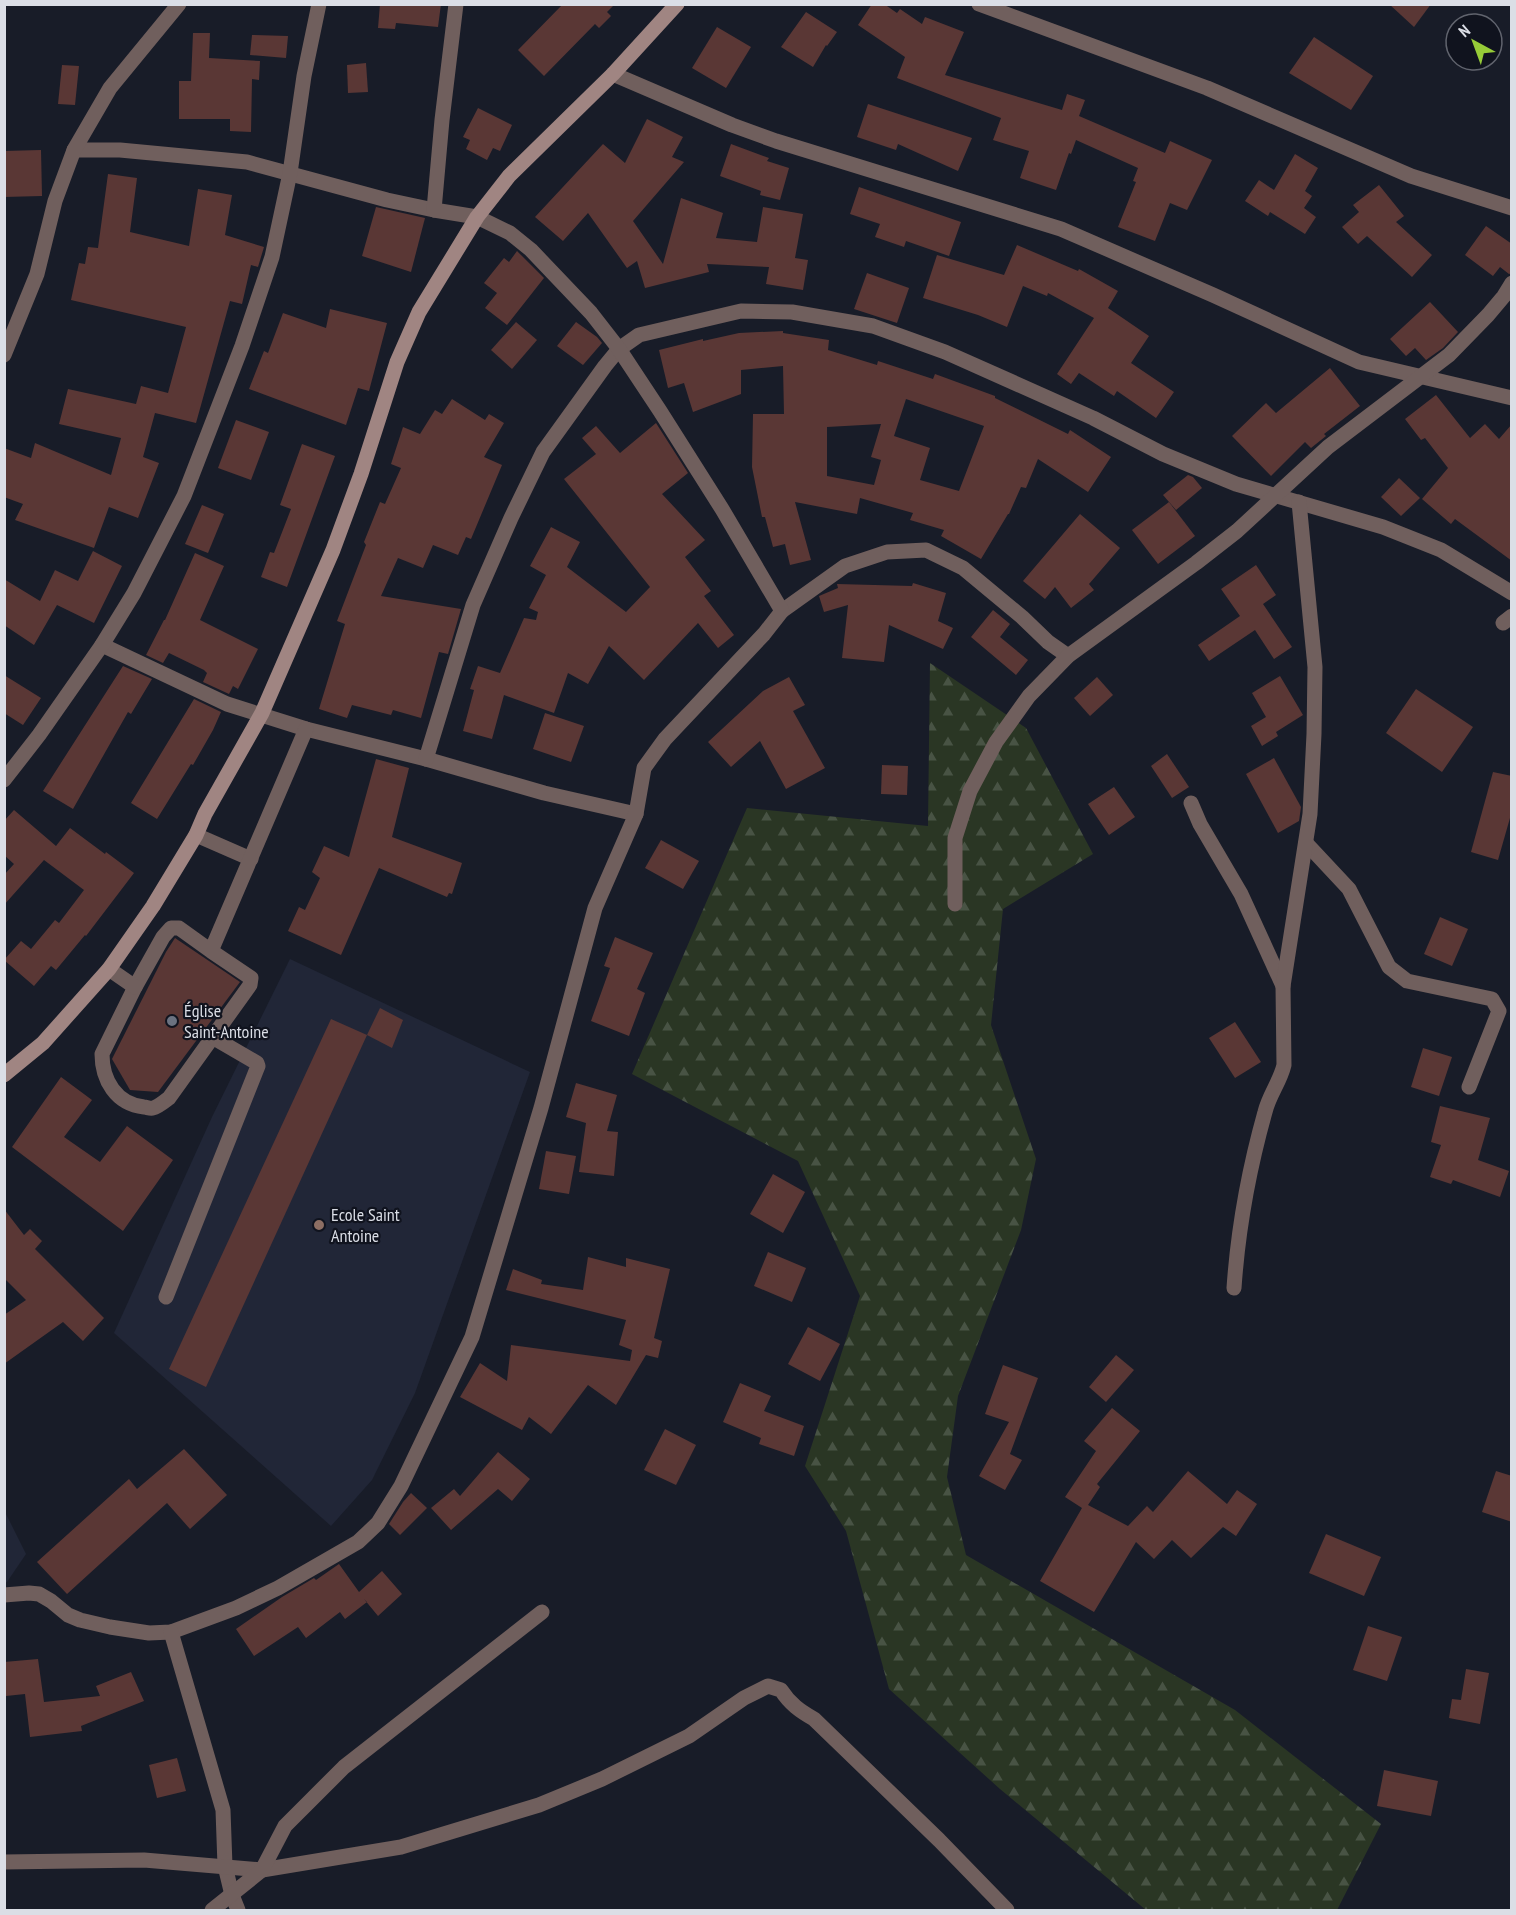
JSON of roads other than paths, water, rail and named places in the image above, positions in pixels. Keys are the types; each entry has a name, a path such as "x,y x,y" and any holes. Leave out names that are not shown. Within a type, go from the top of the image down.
{"main road":[{"path":"4,1075 43,1043 110,969 153,906 196,835 205,814 262,714 333,550 361,474 397,362 419,312 477,217 509,176 613,74 677,4"}],"street":[{"path":"4,355 9,331 37,273 55,201 74,150 110,88 179,4"},
{"path":"4,780 39,735 102,645 134,593 184,496 242,346 272,256 290,173 304,76 319,4"},
{"path":"434,210 456,4"},
{"path":"979,4 1207,88 1411,176 1512,208"},
{"path":"613,74 743,129 1061,229 1214,295 1359,362 1512,398"},
{"path":"74,150 120,150 247,162 387,200 477,217 510,233 531,250 591,313 619,349 723,509 782,611"},
{"path":"955,904 955,838 970,791 996,742 1029,696 1068,656 1237,531 1328,447 1449,355 1488,315 1512,283"},
{"path":"426,759 473,605 543,452 619,349 639,335 741,311 792,312 873,326 966,361 1093,418 1163,454 1236,484 1383,527 1441,550 1512,593"},
{"path":"1234,1288 1236,1258 1255,1147 1267,1104 1284,1065 1283,986 1310,814 1316,667 1299,502"},
{"path":"4,1595 39,1594 68,1615 110,1628 149,1633 171,1632 236,1608 278,1588 358,1542 378,1523 401,1486 472,1337 541,1108 595,908 636,814 644,768 665,739 758,641 782,611 845,566 887,552 926,550 963,568 1048,642 1068,656"},
{"path":"102,645 228,704 306,729 426,759 544,793 636,814"},
{"path":"211,951 306,729"},
{"path":"1191,803 1200,824 1241,894 1283,986"},
{"path":"196,835 251,859"},
{"path":"1306,843 1348,889 1389,967 1407,981 1492,999 1499,1011 1469,1087"},
{"path":"171,928 179,928 211,951 251,978 251,982 214,1038 169,1098 154,1108 134,1106 119,1098 106,1079 102,1066 102,1054 163,937 171,928"},
{"path":"110,969 135,987"},
{"path":"166,1297 258,1066 257,1063 214,1038"},
{"path":"212,1911 262,1870 285,1826 345,1767 542,1612"},
{"path":"171,1632 223,1810 225,1866 231,1895 238,1911"},
{"path":"4,1862 144,1860 262,1870 401,1847 539,1805 602,1779 689,1736 744,1698 768,1686 781,1690 788,1701 814,1719 939,1840 1006,1911"}],"place":[{"name":"Église Saint-Antoine","path":"172,1021"},
{"name":"Ecole Saint Antoine","path":"319,1225"}]}
